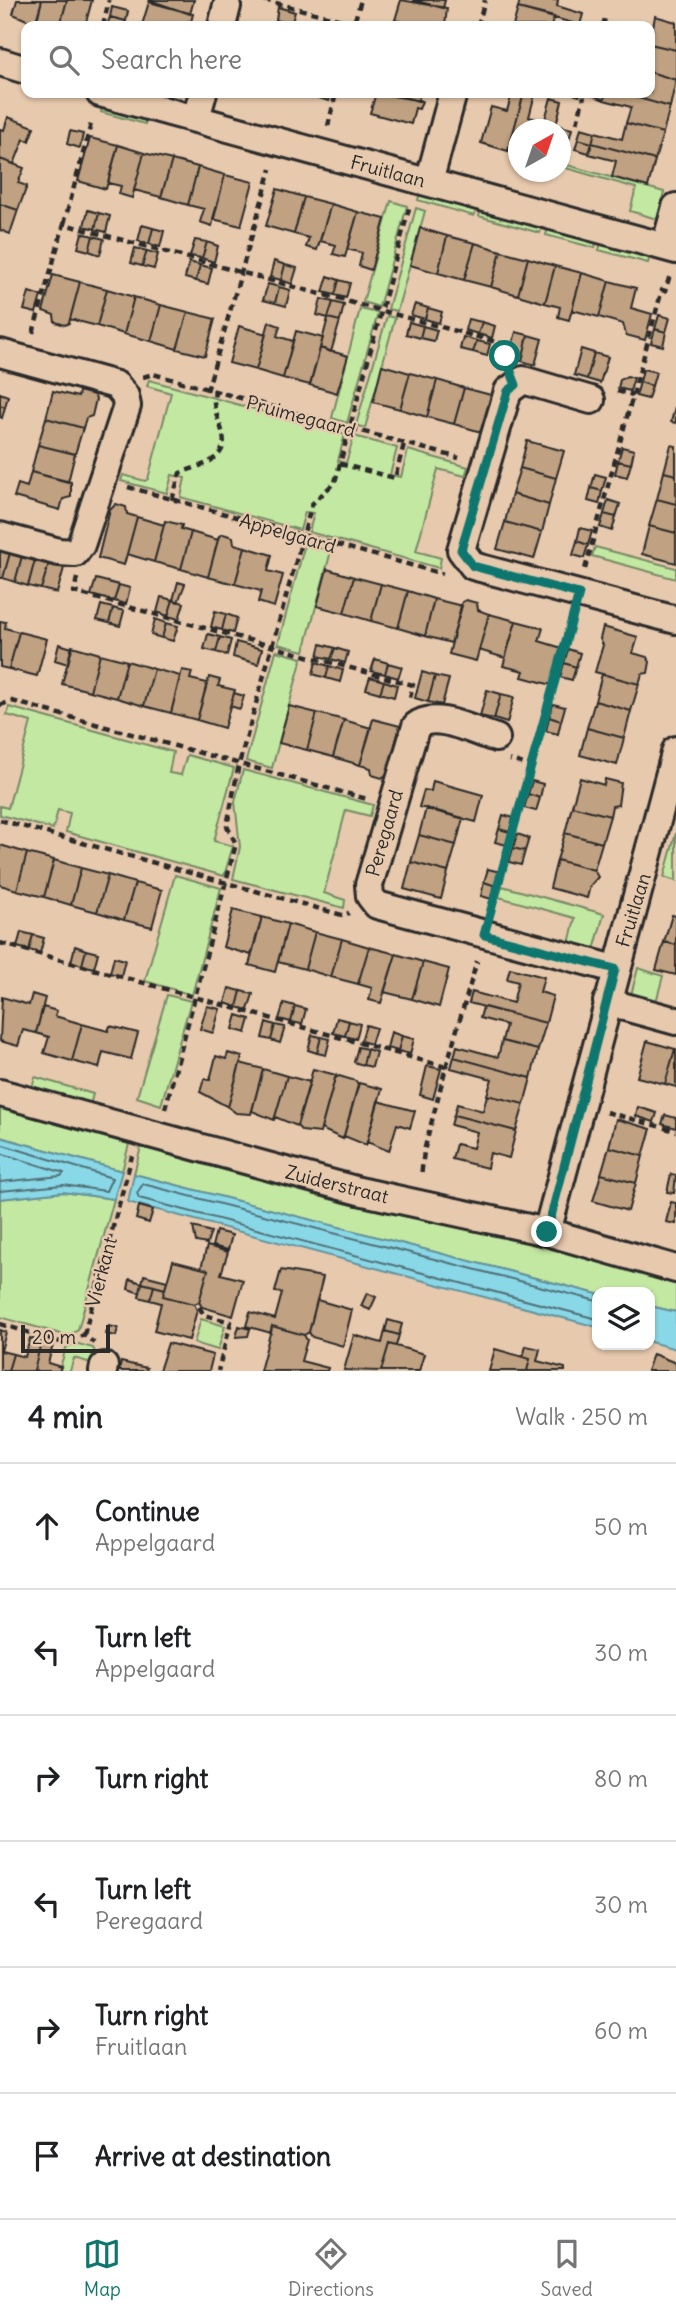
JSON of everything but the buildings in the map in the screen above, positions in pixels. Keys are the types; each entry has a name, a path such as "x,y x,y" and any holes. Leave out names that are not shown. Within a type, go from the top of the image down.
{"street":[{"path":"0,62 21,69"},
{"name":"Fruitlaan","path":"119,98 321,152 671,254"},
{"path":"196,118 202,98"},
{"path":"423,181 451,98"},
{"path":"671,254 676,207"},
{"path":"0,536 59,552 75,553 81,545 104,480 127,406 125,396 116,385 13,356"},
{"path":"591,400 523,380 508,391 461,550 473,566 676,620"},
{"path":"423,720 435,719 496,738"},
{"name":"Peregaard","path":"423,720 416,726 391,806 369,885 370,896 377,905 615,969"},
{"name":"Fruitlaan","path":"547,1232 615,969 644,875 674,762"},
{"path":"607,1002 676,1021"},
{"name":"Zuiderstraat","path":"0,1093 157,1137 415,1203 547,1232 676,1269"}],"path":[{"path":"104,21 109,0"},
{"path":"264,0 340,21"},
{"path":"355,21 360,0"},
{"path":"479,21 485,0"},
{"path":"321,152 335,98"},
{"path":"577,123 583,98"},
{"path":"13,356 64,224 93,119"},
{"path":"206,391 279,141"},
{"path":"157,1137 236,844 227,826 240,765 302,537 312,504 335,482 382,311 423,181"},
{"path":"64,224 507,345 505,356 516,385"},
{"path":"415,1203 446,1068 662,290 666,291 671,254"},
{"name":"Pruimegaard","path":"116,385 152,374 487,466"},
{"path":"172,500 180,473 212,460 222,450 223,428 213,411 215,393"},
{"path":"340,464 394,478 404,444"},
{"name":"Appelgaard","path":"104,480 442,575 473,566"},
{"path":"75,553 80,566 74,592 413,685 410,699 423,720"},
{"path":"0,705 12,701 391,806"},
{"path":"496,738 500,758 531,766"},
{"path":"0,820 342,915 377,905"},
{"path":"0,943 446,1068"},
{"path":"580,1105 676,1131"},
{"name":"Vierkant","path":"84,1335 130,1163"},
{"path":"199,1307 204,1315 232,1322 218,1371"},
{"path":"0,1324 64,1343 84,1335 105,1356 103,1369"}],"green space":[{"path":"103,106 146,118 145,124 101,112"},
{"path":"571,166 664,192 657,219 630,211 636,188 571,169"},
{"path":"420,193 455,204 461,200 476,209 474,216 418,200"},
{"path":"391,201 407,206 379,307 363,302"},
{"path":"416,208 425,211 397,311 388,309"},
{"path":"481,210 542,226 540,233 479,216"},
{"path":"548,228 596,242 595,248 546,235"},
{"path":"601,243 632,252 637,249 650,256 648,263 599,250"},
{"path":"360,309 378,313 347,423 332,418"},
{"path":"387,316 395,318 365,428 356,425"},
{"path":"149,380 345,434 338,461 346,463 354,436 397,448 390,475 401,477 408,450 468,467 465,476 438,469 416,551 441,558 439,568 309,532 314,513 305,512 300,530 181,497 185,478 172,475 167,493 121,481 123,475 145,481 148,479 171,393 147,386"},
{"path":"305,544 331,551 304,651 278,644"},
{"path":"595,547 676,568 676,579 592,556"},
{"path":"276,651 302,658 272,768 246,761"},
{"path":"9,707 173,752 169,773 181,775 187,755 234,768 214,841 233,846 224,876 66,832 70,813 58,810 53,829 0,815 0,806 8,808 31,722 7,715"},
{"path":"243,770 373,805 370,816 346,810 324,893 345,900 344,908 233,879 240,847 235,802"},
{"path":"676,833 676,881 664,877"},
{"path":"175,875 221,888 192,995 145,981"},
{"path":"502,886 604,914 594,950 569,944 575,918 499,897"},
{"path":"638,968 663,976 656,1002 631,995"},
{"path":"167,995 191,1001 161,1105 137,1097"},
{"path":"35,1077 93,1094 90,1105 32,1088"},
{"path":"0,1108 129,1144 122,1171 0,1137"},
{"path":"141,1147 344,1203 531,1243 676,1282 676,1312 655,1307 655,1287 592,1287 592,1293 134,1174"},
{"path":"63,1192 114,1199 78,1330 68,1336 0,1317 0,1199"},
{"path":"201,1319 225,1326 218,1350 194,1343"},
{"path":"75,1343 93,1348 97,1356 95,1364 74,1358 70,1371 59,1371 66,1348"}],"water":[{"path":"0,1137 122,1171 114,1199 63,1192 0,1199"},
{"path":"134,1174 592,1293 592,1326 128,1202"},
{"path":"655,1307 676,1312 676,1349 655,1343"}],"route":[{"path":"505,356 516,385 508,391 461,550 473,566 579,594 484,935 615,969 547,1232"}]}
